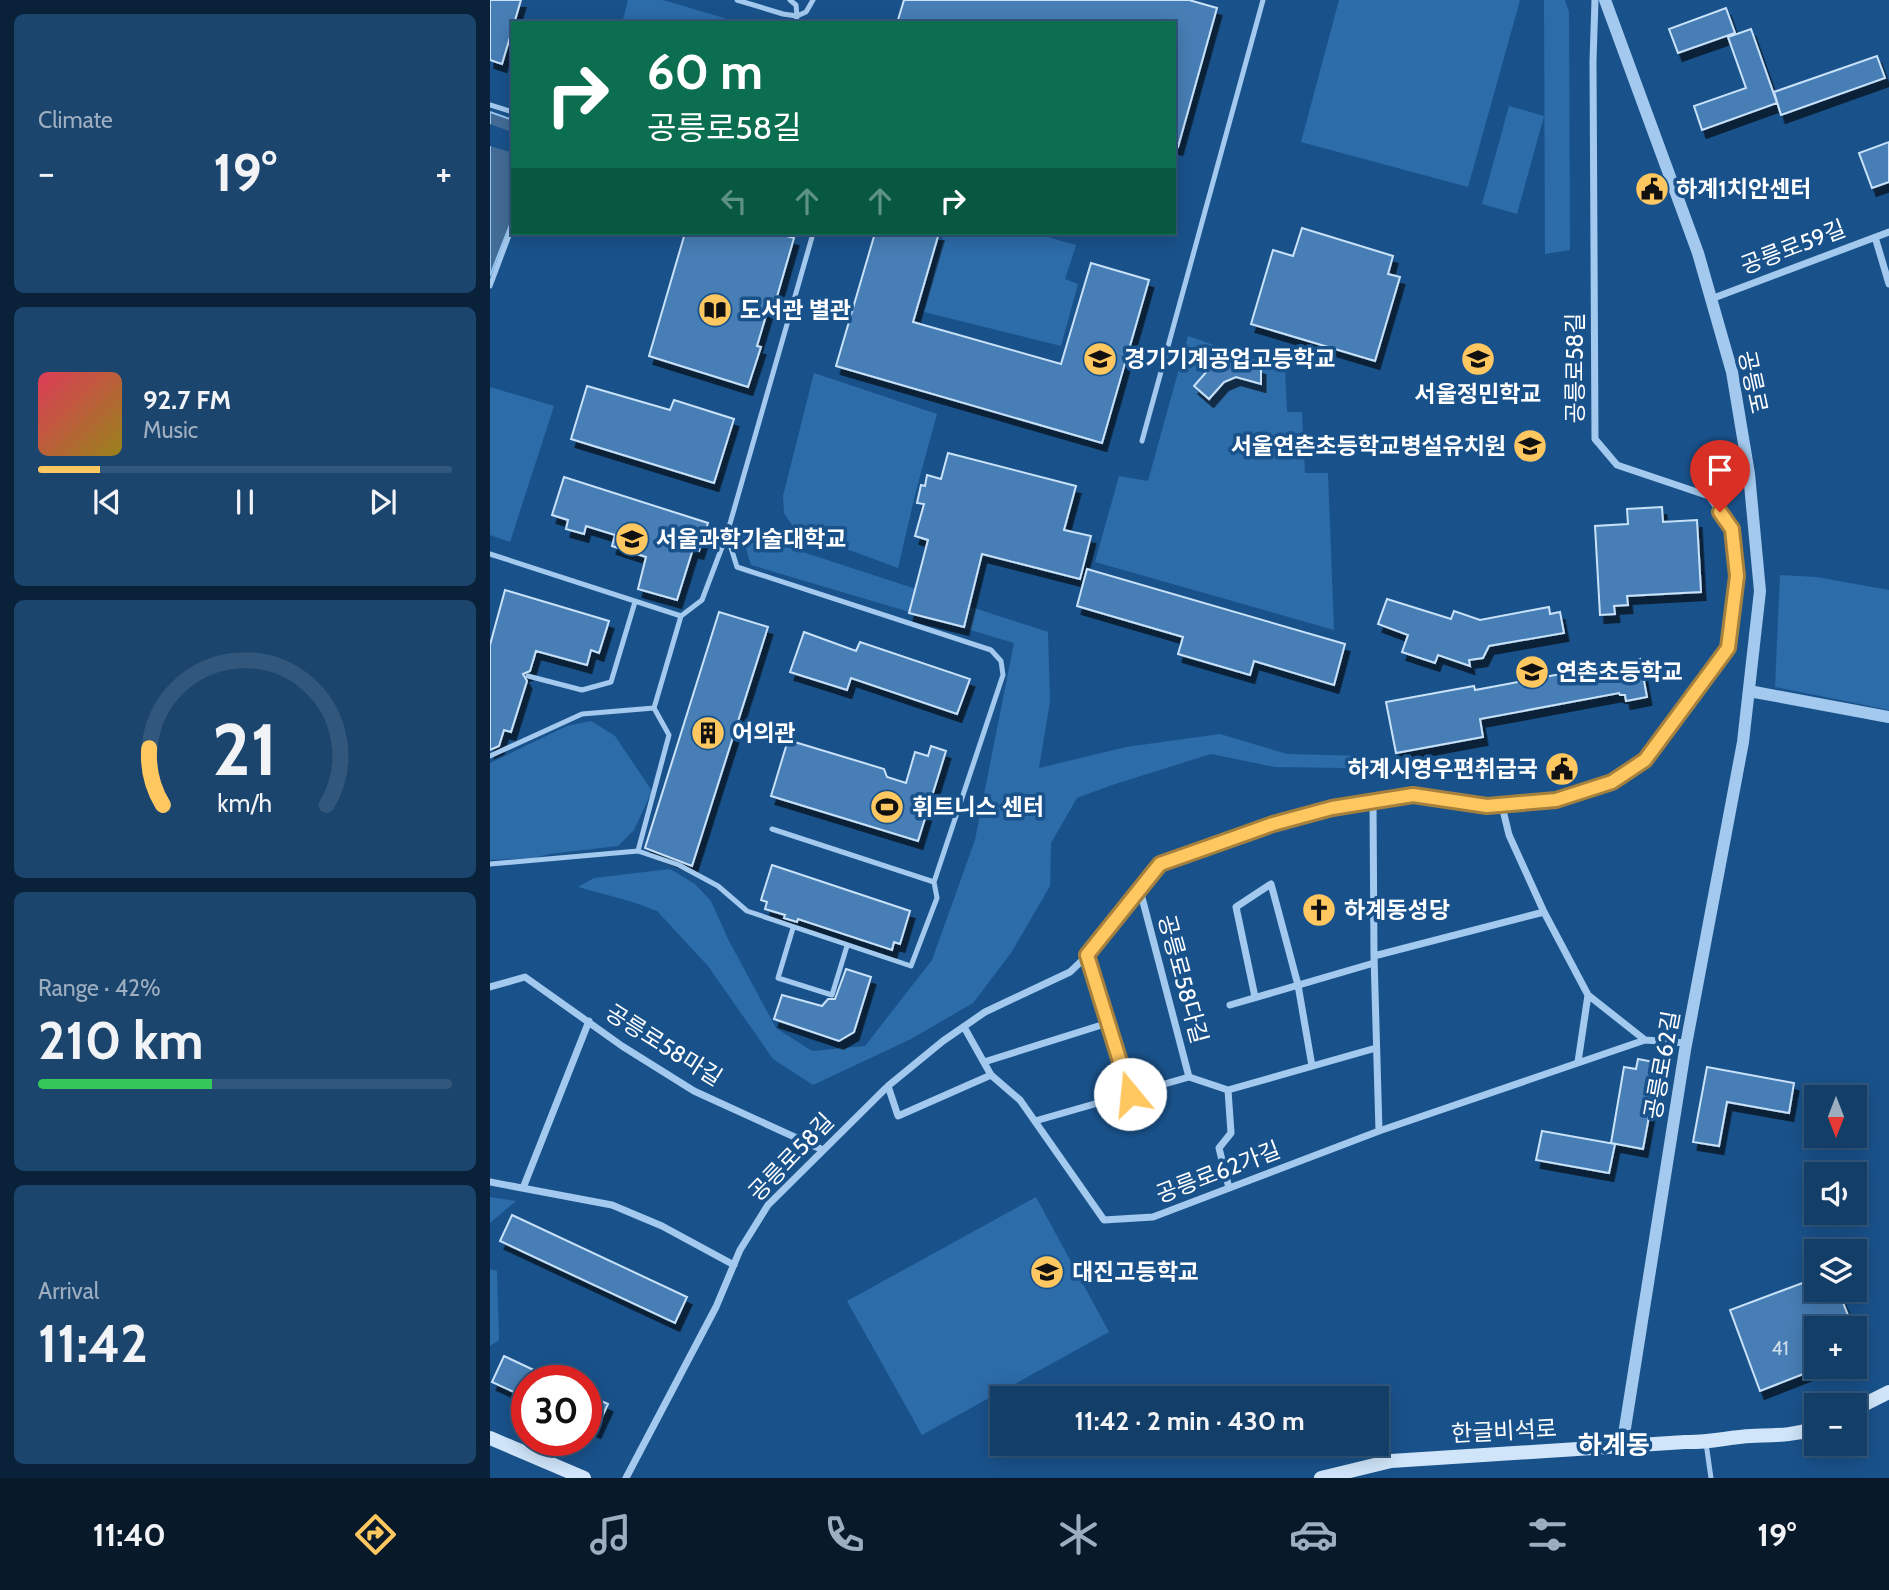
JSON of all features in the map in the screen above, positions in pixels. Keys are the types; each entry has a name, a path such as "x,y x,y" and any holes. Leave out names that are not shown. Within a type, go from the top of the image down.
{"main road":[{"path":"1867,1403 1889,1392"},
{"name":"한글비석로","path":"1321,1478 1391,1461 1706,1443 1751,1436 1782,1437 1804,1431"},
{"path":"490,1438 584,1478"}],"street":[{"name":"공릉로58길","path":"626,1478 716,1307 734,1265 768,1205 888,1086 964,1027 985,1012 1070,972 1087,955 1160,864 1273,824 1332,808 1413,795 1502,806 1556,800 1612,782 1645,760 1728,648 1737,576 1732,529 1709,496 1617,465 1595,439 1595,0"},
{"name":"공릉로","path":"1605,0 1693,240 1732,372 1749,474 1760,591 1749,691"},
{"name":"공릉로59길","path":"1711,299 1889,232"},
{"path":"1875,237 1889,284"},
{"path":"1749,691 1889,717"},
{"name":"공릉로62길","path":"1622,1447 1686,1043 1743,742 1749,691"},
{"path":"1373,802 1378,1130"},
{"path":"1502,806 1509,835 1544,912 1588,995 1645,1040"},
{"path":"1255,997 1236,907 1272,884 1298,985 1312,1066"},
{"name":"공릉로58다길","path":"1140,890 1189,1077"},
{"path":"1230,1004 1544,912"},
{"path":"1087,955 1130,1094"},
{"name":"공릉로58마길","path":"490,987 525,977 622,1046 694,1091 823,1150"},
{"path":"1578,1062 1588,995"},
{"path":"523,1188 589,1021"},
{"path":"984,1062 1108,1023"},
{"name":"공릉로62가길","path":"964,1027 991,1074 1020,1100 1104,1220 1153,1217 1378,1130 1645,1040 1686,1043"},
{"path":"1229,1188 1219,1148 1231,1133 1228,1090 1376,1048"},
{"path":"888,1086 898,1116 991,1074"},
{"name":"공릉로58다길","path":"1035,1121 1189,1077 1228,1090"},
{"path":"490,1182 612,1205 662,1226 734,1265"}],"lane":[{"path":"737,0 797,19"},
{"path":"790,0 796,5 797,19"},
{"path":"797,19 806,12 813,0"},
{"path":"1142,441 1263,0"},
{"path":"490,105 511,111"},
{"path":"490,286 511,230"},
{"path":"638,851 669,735 654,708 681,616 702,600 727,534 811,235"},
{"path":"490,864 638,851 679,865 718,886 747,911 911,966 937,898 934,882 1003,675 1001,661 991,650 737,567 727,534"},
{"path":"490,554 681,616"},
{"path":"528,676 582,690 611,682 635,602"},
{"path":"490,756 582,714 654,708"},
{"path":"772,829 934,882"},
{"path":"793,928 778,978 832,995 847,946"},
{"path":"1706,1443 1711,1478"}],"shaded area":[{"path":"628,0 663,0 734,21 623,21"},
{"path":"1339,0 1520,0 1468,187 1301,142"},
{"path":"1544,0 1565,0 1569,12 1570,250 1545,254"},
{"path":"1509,106 1544,116 1517,214 1482,204"},
{"path":"490,112 511,119 511,222 490,276"},
{"path":"943,235 1040,235 1076,245 1065,279 1078,284 1061,346 924,312"},
{"path":"1188,336 1285,370 1287,412 1302,412 1305,473 1328,473 1334,630 1095,562 1119,476 1148,481"},
{"path":"814,373 937,414 898,568 795,530 784,513 783,496"},
{"path":"490,387 554,406 510,542 490,535"},
{"path":"741,532 1048,632 1050,701 1039,768 1126,747 1220,734 1287,754 1363,756 1347,768 1275,767 1211,754 1077,798 1051,843 1050,886 1011,953 973,1003 911,1039 813,1085 773,1059 708,966 657,911 578,887 594,878 670,869 695,884 711,901 728,939 776,1028 812,1051 865,1046 932,960 975,840 1014,643 751,565"},
{"path":"1780,575 1816,577 1889,590 1889,710 1775,687"},
{"path":"591,721 615,736 652,791 634,830 618,846 534,858 490,860 490,763 567,726"},
{"path":"490,1197 516,1201 490,1223"},
{"path":"1036,1197 1109,1332 1011,1386 990,1386 990,1398 922,1435 847,1301"},
{"path":"490,1269 497,1271 499,1340 490,1346"}],"pier":[{"path":"490,124 511,132 511,152 490,146"}],"building":[{"path":"490,0 521,0 515,21 511,21 511,34 502,64 490,60"},
{"path":"904,0 1189,0 1217,8 1178,147 1176,21 898,21"},
{"path":"1726,8 1735,33 1678,53 1669,29"},
{"path":"1751,29 1777,103 1702,130 1694,106 1746,88 1728,37"},
{"path":"1877,56 1885,78 1781,115 1774,92"},
{"path":"1889,142 1889,182 1872,188 1859,153"},
{"path":"1302,228 1393,256 1388,274 1400,277 1375,361 1251,324 1273,250 1293,256"},
{"name":"도서관 별관","path":"684,235 783,235 794,238 776,300 771,299 757,346 761,347 748,387 649,356"},
{"path":"874,235 938,235 913,322 1061,364 1091,263 1149,280 1102,443 836,366"},
{"path":"1227,358 1261,367 1261,384 1236,377 1224,382 1209,399 1194,386 1215,362"},
{"path":"587,386 670,410 674,400 734,419 714,483 571,439"},
{"path":"948,453 1076,486 1064,530 1091,536 1080,579 982,554 964,627 909,613 928,540 915,536 924,504 917,503 921,485 925,486 927,475 941,479"},
{"path":"564,477 708,523 699,551 693,549 677,600 638,589 646,557 612,546 615,535 586,526 584,534 566,529 568,520 552,515"},
{"path":"1662,507 1663,522 1697,520 1701,592 1627,596 1628,605 1614,606 1615,614 1600,615 1595,526 1628,524 1627,509"},
{"path":"1087,569 1345,644 1334,685 1254,661 1250,675 1178,654 1183,637 1077,606"},
{"path":"505,590 609,621 599,653 591,650 587,665 536,651 530,671 523,674 527,681 511,732 504,730 499,746 490,750 490,645"},
{"path":"1387,599 1451,619 1454,611 1480,620 1549,607 1550,614 1560,612 1564,633 1489,646 1483,658 1469,660 1470,666 1438,655 1435,663 1402,652 1408,635 1378,624"},
{"name":"어의관","path":"719,612 768,627 692,866 645,848"},
{"path":"804,632 856,651 860,642 970,679 957,714 851,678 847,690 790,672"},
{"path":"1640,659 1647,697 1626,701 1625,695 1619,693 1480,719 1483,737 1396,753 1386,702 1474,686 1475,690"},
{"path":"788,740 884,769 887,777 906,783 915,752 928,756 931,746 946,751 918,841 771,796"},
{"path":"772,865 910,911 900,944 894,942 892,950 798,919 797,922 784,918 785,915 765,909 767,902 761,900"},
{"path":"846,969 871,977 854,1032 839,1041 774,1019 782,995 822,1006 828,999 835,999"},
{"path":"1638,1059 1659,1063 1643,1149 1611,1143 1624,1067 1636,1069"},
{"path":"1707,1067 1794,1083 1789,1113 1727,1102 1719,1146 1693,1142"},
{"path":"1542,1131 1615,1144 1609,1173 1536,1160"},
{"path":"512,1215 687,1297 675,1323 500,1241"},
{"path":"1804,1282 1804,1302 1843,1302 1848,1316 1804,1316 1804,1374 1760,1391 1730,1310"},
{"path":"504,1356 523,1365 511,1365 511,1391 492,1382"},
{"path":"602,1401 608,1404 602,1417"}],"place":[{"name":"하계1치안센터","path":"1652,189"},
{"name":"도서관 별관","path":"715,310"},
{"name":"경기기계공업고등학교","path":"1100,359"},
{"name":"서울정민학교","path":"1478,359"},
{"name":"서울연촌초등학교병설유치원","path":"1530,446"},
{"name":"서울과학기술대학교","path":"632,539"},
{"name":"연촌초등학교","path":"1532,672"},
{"name":"어의관","path":"708,733"},
{"name":"하계시영우편취급국","path":"1562,769"},
{"name":"휘트니스 센터","path":"887,807"},
{"name":"하계동성당","path":"1319,910"},
{"name":"대진고등학교","path":"1047,1272"}],"district":[{"name":"하계동","path":"1614,1445"}],"route":[{"path":"1130,1094 1087,955 1160,864 1273,824 1332,808 1413,795 1502,806 1556,800 1612,782 1645,760 1728,648 1737,576 1732,529 1720,512"}]}
